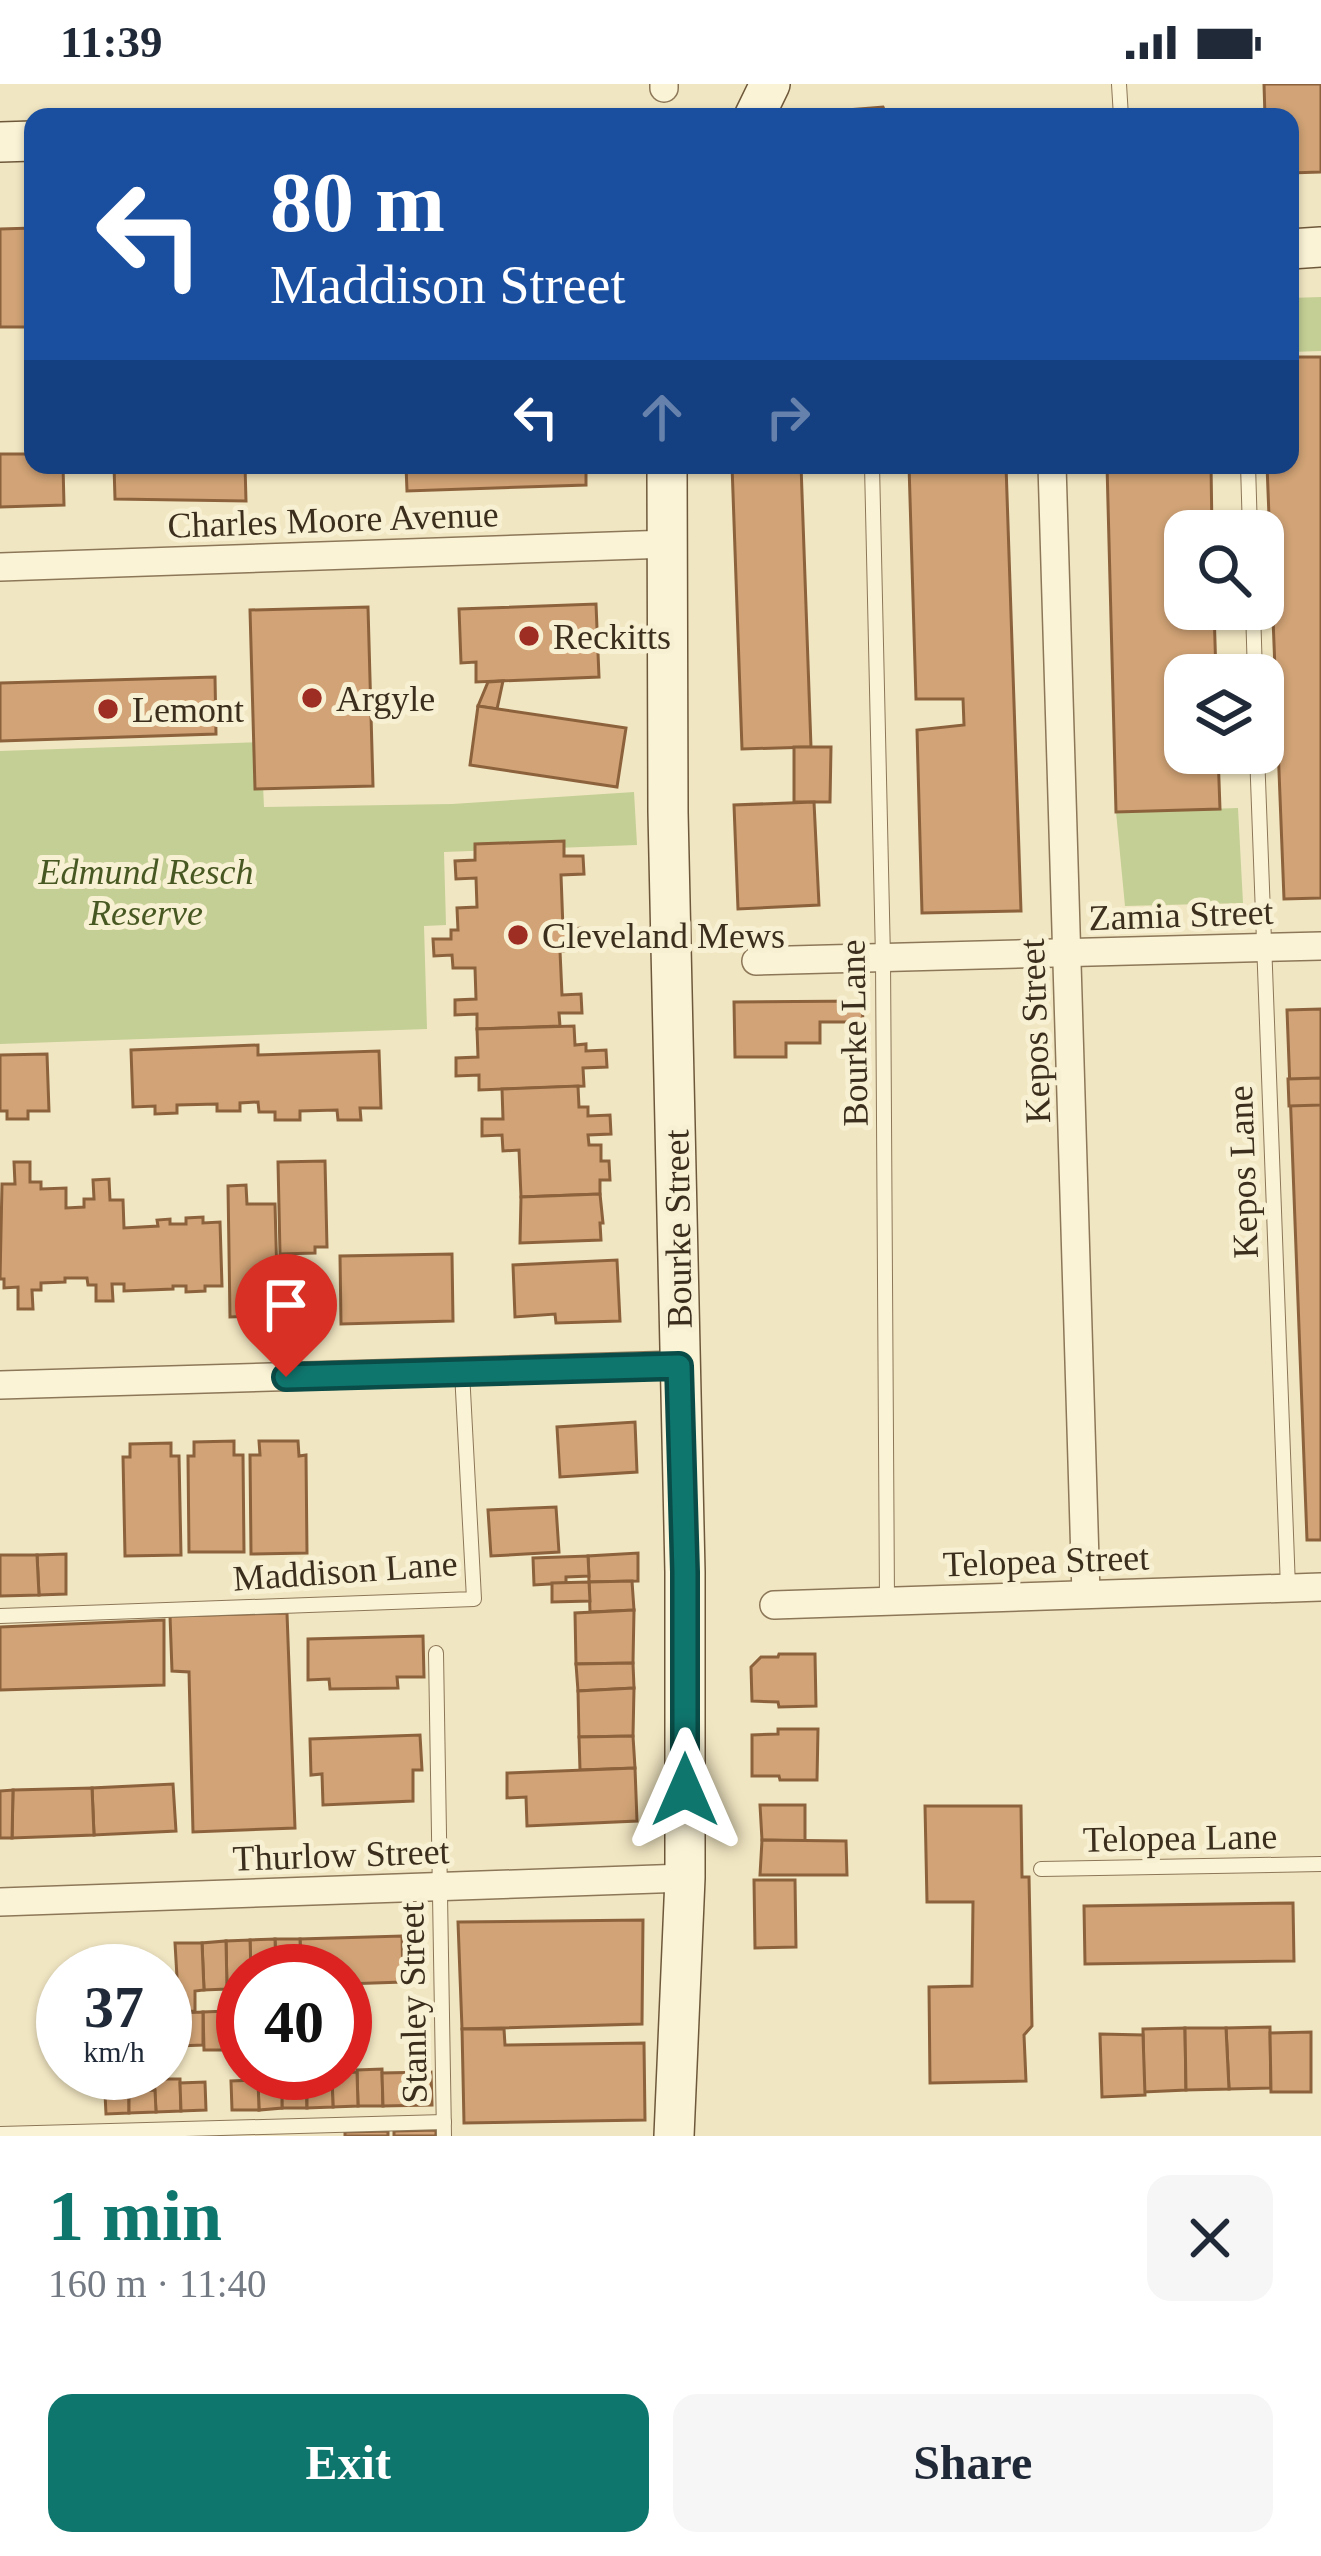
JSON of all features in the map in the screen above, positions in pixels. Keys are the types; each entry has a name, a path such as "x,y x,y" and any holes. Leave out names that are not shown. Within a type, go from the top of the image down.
{"street":[{"name":"Bourke Street","path":"667,474 668,812 685,1572 685,1878 674,2136"},
{"name":"Kepos Street","path":"1052,474 1086,1594"},
{"name":"Charles Moore Avenue","path":"0,567 669,544"},
{"name":"Zamia Street","path":"756,962 1321,946"},
{"path":"0,1385 679,1366"},
{"name":"Telopea Street","path":"774,1605 1321,1587"},
{"name":"Thurlow Street","path":"0,1902 685,1878"}],"lane":[{"name":"Bourke Lane","path":"872,474 883,958 887,1601"},
{"path":"1248,474 1249,510"},
{"name":"Kepos Lane","path":"1258,774 1288,1588"},
{"name":"Maddison Lane","path":"0,1616 474,1599 462,1372"},
{"name":"Stanley Street","path":"436,1653 444,2129"},
{"name":"Telopea Lane","path":"1041,1870 1321,1864"},
{"path":"0,2134 444,2129"}],"green space":[{"path":"1321,297 1321,351 1299,352 1299,298"},
{"name":"Edmund Resch Reserve","path":"261,742 264,807 452,804 634,792 637,845 444,852 446,925 424,926 427,1029 0,1044 0,751"},
{"path":"1238,808 1243,903 1125,906 1116,812"}],"building":[{"path":"1264,84 1321,84 1321,172 1299,173 1299,108 1265,108"},
{"path":"24,228 24,327 0,327 0,229"},
{"path":"1299,357 1321,357 1321,898 1284,899 1279,774 1284,774 1284,654 1274,654 1273,630 1284,630 1284,510 1269,510 1267,474 1299,474"},
{"path":"0,454 24,454 24,474 63,474 64,505 0,507"},
{"path":"114,474 245,474 246,501 115,499"},
{"path":"406,474 586,474 586,485 407,491"},
{"path":"732,474 801,474 811,747 742,749"},
{"path":"909,474 1006,474 1021,911 922,913 917,730 964,725 963,699 916,699"},
{"path":"1107,474 1211,474 1212,510 1164,510 1164,630 1215,630 1215,654 1164,654 1164,774 1219,774 1220,809 1116,812"},
{"name":"Reckitts","path":"596,604 599,677 476,682 476,662 461,663 459,609"},
{"name":"Argyle","path":"368,607 373,786 255,789 250,610"},
{"name":"Lemont","path":"215,677 216,734 0,741 0,683"},
{"path":"503,681 497,709 478,706 488,682"},
{"path":"478,706 626,728 617,787 470,765"},
{"path":"794,747 831,747 830,802 794,802"},
{"path":"814,802 819,905 738,909 734,805"},
{"name":"Cleveland Mews","path":"564,841 564,856 583,856 584,874 561,875 563,929 584,928 585,950 560,951 562,995 581,994 582,1013 559,1013 560,1026 477,1029 477,1014 455,1015 455,1000 476,999 475,968 453,968 452,955 434,956 433,939 451,939 451,930 458,930 457,908 477,907 476,878 456,879 455,861 475,860 475,844"},
{"path":"862,1001 863,1022 820,1022 820,1043 786,1043 786,1057 735,1057 734,1002"},
{"path":"1321,1009 1321,1540 1307,1540 1287,1010"},
{"name":"Cleveland Mews","path":"574,1026 575,1045 586,1044 586,1051 606,1050 607,1067 583,1068 584,1086 479,1090 479,1075 456,1076 456,1058 478,1057 477,1029"},
{"path":"258,1045 258,1055 379,1051 381,1108 360,1108 361,1120 338,1120 337,1110 300,1111 300,1120 275,1120 275,1112 259,1112 258,1102 240,1103 240,1111 217,1111 217,1104 177,1105 177,1113 155,1114 155,1106 133,1107 131,1050"},
{"path":"47,1054 49,1111 28,1111 28,1119 7,1119 7,1111 0,1111 0,1055"},
{"path":"1321,1078 1321,1105 1289,1106 1288,1079"},
{"path":"578,1086 579,1107 588,1107 588,1116 610,1115 611,1134 588,1135 589,1145 601,1145 601,1161 609,1161 610,1180 600,1180 600,1194 521,1197 519,1150 503,1151 502,1135 482,1136 482,1119 503,1119 502,1089"},
{"path":"325,1161 327,1247 315,1247 315,1253 280,1254 278,1162"},
{"path":"14,1162 30,1162 30,1182 41,1182 41,1189 66,1188 66,1208 84,1207 84,1199 94,1199 93,1180 109,1179 110,1200 123,1200 124,1228 158,1226 157,1220 170,1219 170,1224 186,1224 186,1218 220,1222 222,1286 186,1292 186,1286 124,1291 124,1284 112,1284 113,1301 96,1301 96,1285 88,1285 87,1278 65,1278 65,1282 41,1283 41,1290 32,1290 33,1309 18,1309 18,1287 4,1288 4,1279 0,1279 2,1184 15,1184"},
{"path":"246,1185 247,1204 275,1204 278,1315 230,1317 228,1186"},
{"path":"600,1194 601,1240 520,1243 521,1197"},
{"path":"452,1254 453,1321 341,1324 340,1256"},
{"path":"617,1260 620,1321 556,1323 555,1314 515,1317 513,1265"},
{"path":"635,1422 637,1472 560,1477 557,1427"},
{"path":"234,1441 234,1455 243,1455 244,1552 189,1552 188,1456 194,1456 194,1442"},
{"path":"259,1441 298,1441 299,1456 306,1455 307,1553 251,1554 250,1455 260,1455"},
{"path":"171,1443 171,1456 179,1456 181,1555 125,1556 123,1457 130,1457 130,1444"},
{"path":"556,1507 559,1552 491,1556 488,1510"},
{"path":"638,1553 638,1581 589,1582 588,1556"},
{"path":"66,1554 66,1594 39,1595 37,1555"},
{"path":"0,1555 37,1555 39,1595 0,1596"},
{"path":"588,1556 589,1576 534,1585 533,1558"},
{"path":"632,1581 634,1610 590,1612 589,1582"},
{"path":"589,1582 590,1601 552,1602 552,1583"},
{"path":"634,1610 633,1663 576,1664 575,1613"},
{"path":"287,1613 295,1828 193,1832 189,1672 172,1671 170,1616"},
{"path":"164,1620 164,1685 0,1690 0,1627"},
{"path":"423,1636 424,1677 397,1677 398,1688 330,1689 329,1679 308,1680 308,1639"},
{"path":"815,1654 816,1706 779,1707 778,1702 752,1701 751,1667 761,1657"},
{"path":"633,1663 634,1688 578,1691 576,1664"},
{"path":"634,1688 633,1736 579,1737 578,1691"},
{"path":"778,1729 818,1729 817,1780 752,1776 752,1735 778,1734"},
{"path":"420,1735 422,1770 413,1770 413,1801 323,1805 322,1774 311,1775 310,1739"},
{"path":"633,1736 635,1768 580,1770 579,1737"},
{"path":"635,1768 637,1821 527,1826 526,1797 507,1798 507,1773"},
{"path":"173,1784 176,1831 94,1835 92,1788"},
{"path":"92,1788 94,1835 12,1838 13,1790"},
{"path":"13,1790 12,1838 0,1838 0,1791"},
{"path":"760,1805 805,1805 805,1841 762,1840"},
{"path":"925,1806 1021,1806 1022,1877 1029,1877 1032,2026 1024,2035 1026,2081 930,2083 929,1987 972,1986 973,1902 927,1902"},
{"path":"762,1840 846,1841 847,1875 760,1875"},
{"path":"754,1880 795,1880 796,1947 755,1948"},
{"path":"1293,1903 1294,1961 1085,1964 1084,1906"},
{"path":"643,1920 642,2024 462,2029 458,1922"},
{"path":"402,1936 403,1982 372,1983 372,1944 300,1944 300,1939"},
{"path":"275,1939 300,1939 300,1944 275,1944"},
{"path":"275,1939 275,1944 250,1944 250,1940"},
{"path":"226,1941 216,1944 216,1989 204,1990 202,1943"},
{"path":"202,1943 204,1990 195,1991 195,2011 192,1944 175,1944"},
{"path":"216,2011 216,2050 204,2050 203,2012"},
{"path":"192,2012 203,2012 203,2045 192,2045"},
{"path":"1270,2027 1271,2088 1229,2089 1226,2028"},
{"path":"1185,2028 1186,2090 1144,2092 1143,2029"},
{"path":"1185,2028 1226,2028 1229,2089 1186,2090"},
{"path":"462,2029 504,2029 505,2045 644,2043 645,2120 464,2123"},
{"path":"1311,2032 1311,2092 1271,2092 1270,2033"},
{"path":"1100,2034 1143,2035 1145,2095 1102,2097"},
{"path":"372,2069 382,2069 383,2106 358,2106 358,2100 372,2100"},
{"path":"431,2072 432,2105 383,2106 382,2073"},
{"path":"205,2082 206,2110 181,2111 181,2100 192,2100 192,2083"},
{"path":"105,2100 129,2100 129,2113 106,2114"},
{"path":"129,2100 155,2100 156,2112 129,2113"},
{"path":"155,2100 181,2100 181,2111 156,2112"},
{"path":"232,2100 259,2100 259,2110 232,2110"},
{"path":"259,2100 282,2100 282,2108 259,2110"},
{"path":"282,2100 307,2100 307,2108 282,2108"},
{"path":"307,2100 333,2100 333,2107 307,2108"},
{"path":"333,2100 358,2100 358,2106 333,2107"},
{"path":"436,2130 436,2136 394,2136 394,2131"},
{"path":"388,2131 388,2136 345,2136 345,2132"}],"place":[{"name":"Reckitts","path":"529,636"},
{"name":"Argyle","path":"312,698"},
{"name":"Lemont","path":"108,709"},
{"name":"Cleveland Mews","path":"518,935"}],"route":[{"path":"286,1377 679,1366 685,1790"}]}
